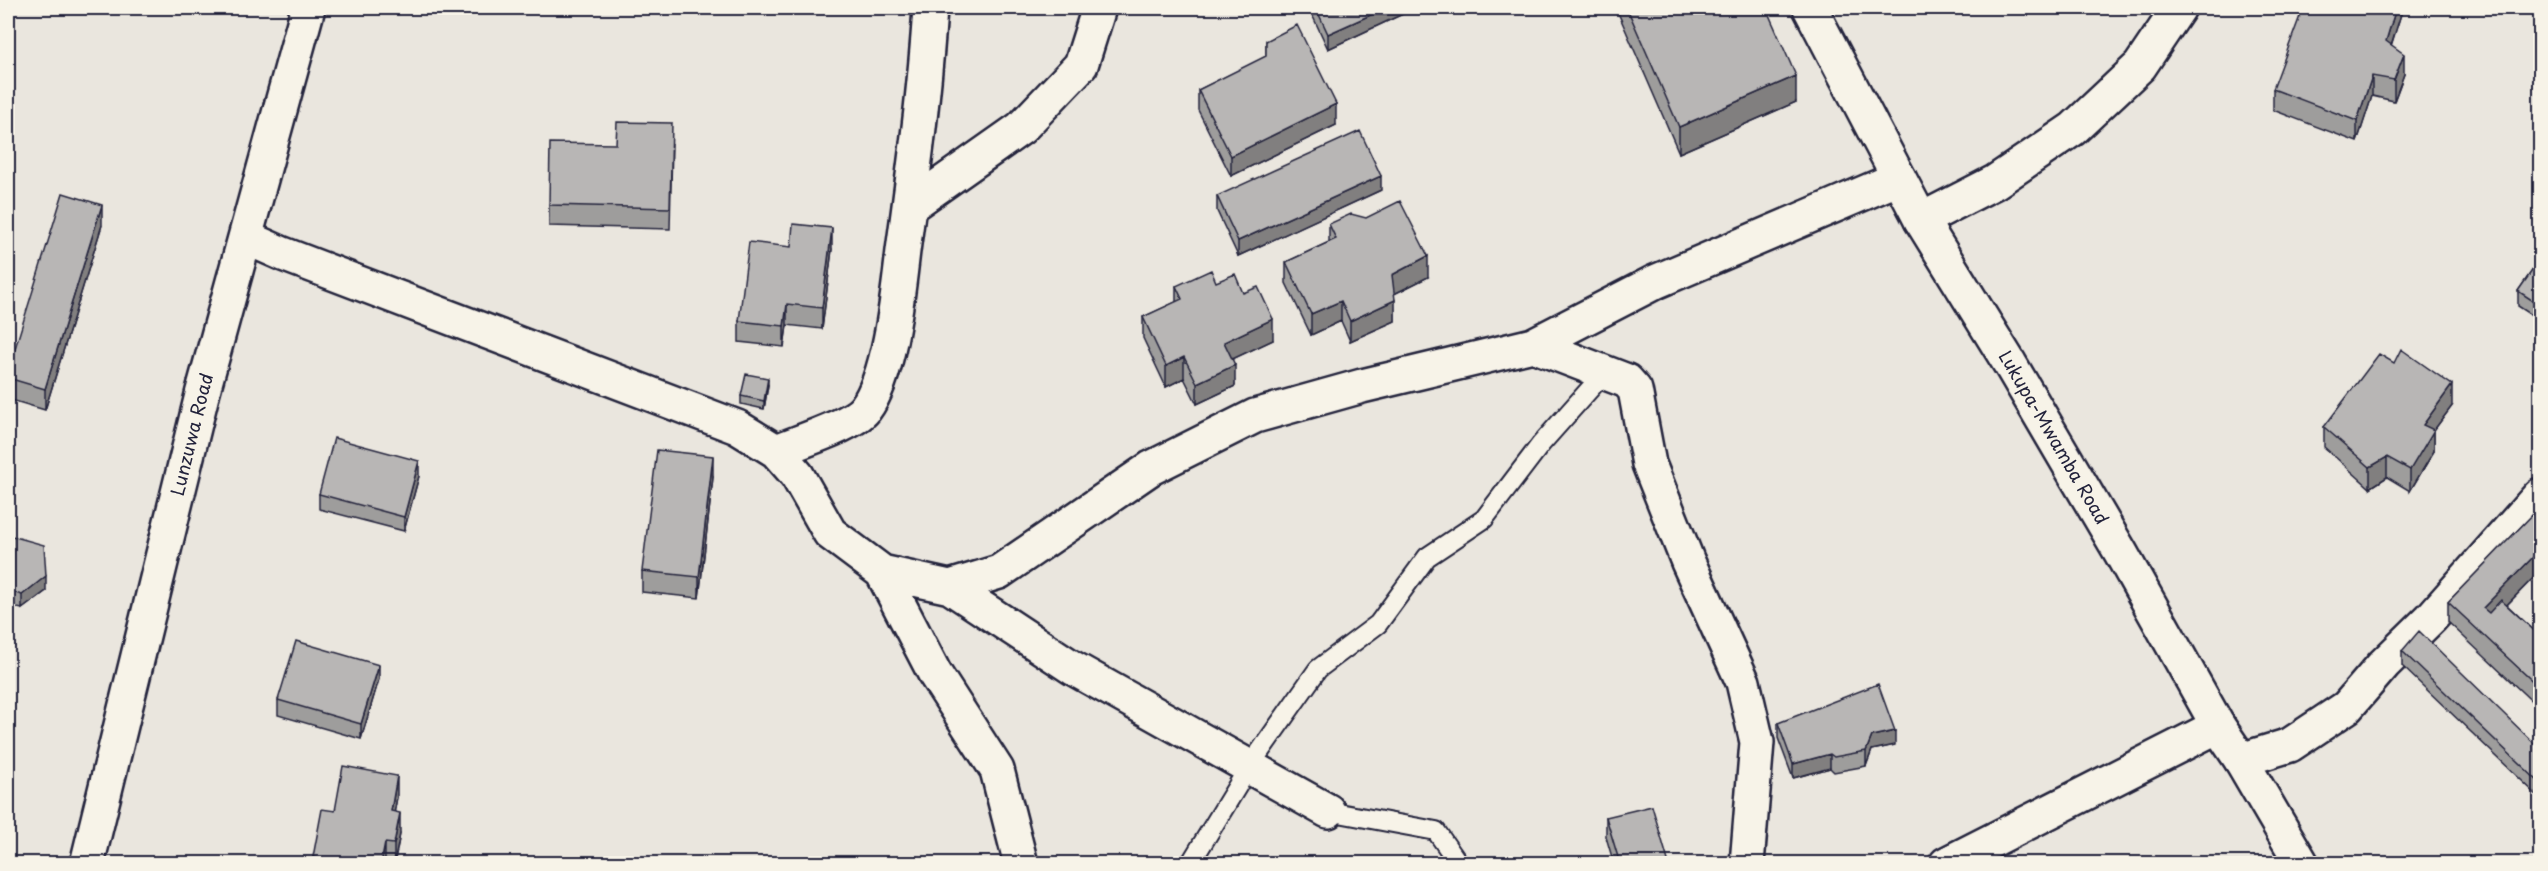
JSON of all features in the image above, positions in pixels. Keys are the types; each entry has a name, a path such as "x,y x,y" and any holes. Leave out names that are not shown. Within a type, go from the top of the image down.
{"street":[{"name":"Lunzuwa Road","path":"87,864 203,392 247,238 308,8"},
{"path":"776,451 838,426 864,410 881,380 897,298 925,87 930,8"},
{"path":"909,207 1021,128 1081,65 1099,8"},
{"name":"Lukupa-Mwamba Road","path":"1810,8 1922,220 2103,523 2217,726 2241,760 2302,864"},
{"path":"1922,220 1995,182 2073,129 2140,66 2179,8"},
{"path":"950,587 999,572 1151,468 1255,416 1362,386 1533,345 1655,282 1899,178"},
{"path":"247,238 305,263 737,427 776,451 797,475 830,533 882,572 950,587 1073,668 1328,811"},
{"path":"1533,345 1627,381 1635,390 1649,464 1688,562 1743,682 1757,742 1747,864"},
{"path":"2241,760 2290,746 2347,707 2384,664 2431,618 2541,495"},
{"path":"882,572 935,674 997,770 1020,864"},
{"path":"1946,864 2217,726"}],"lane":[{"path":"1190,864 1249,767 1318,669 1378,624 1427,557 1484,519 1542,444 1605,372"},
{"path":"1328,811 1436,831 1459,864"}],"building":[{"path":"1316,8 1386,8 1328,34"},
{"path":"1627,8 1766,8 1796,76 1679,127"},
{"path":"2303,8 2396,8 2386,41 2404,54 2394,80 2372,76 2357,121 2273,89"},
{"path":"1297,25 1336,104 1231,156 1198,90 1266,56 1266,41"},
{"path":"617,122 672,123 670,208 549,205 550,143 616,144"},
{"path":"1360,131 1381,176 1238,241 1217,196"},
{"path":"63,193 102,205 45,389 8,378 8,371"},
{"path":"1400,201 1428,256 1392,275 1395,300 1350,321 1341,301 1311,314 1286,262 1336,239 1329,224 1351,214 1366,218"},
{"path":"793,224 832,228 822,308 787,304 784,326 739,321 749,242 791,247"},
{"path":"2541,258 2541,306 2518,291"},
{"path":"1211,270 1216,282 1235,274 1243,293 1258,287 1273,319 1224,342 1235,365 1197,383 1184,357 1166,366 1143,317 1182,299 1176,286"},
{"path":"2401,349 2452,385 2423,425 2434,430 2410,470 2387,457 2370,467 2324,427 2379,354 2394,363"},
{"path":"746,374 768,378 764,401 741,396"},
{"path":"334,438 419,461 404,517 319,494"},
{"path":"657,450 713,456 699,577 642,571"},
{"path":"2541,506 2541,549 2483,608 2489,613 2501,600 2541,637 2541,689 2448,602"},
{"path":"8,535 44,545 46,576 22,595 8,591"},
{"path":"2419,631 2541,750 2541,784 2402,651"},
{"path":"296,641 379,665 361,724 278,700"},
{"path":"1878,684 1895,731 1872,736 1866,751 1834,757 1830,754 1793,764 1778,723"},
{"path":"343,766 397,776 391,811 400,813 394,844 385,843 381,864 352,864 313,857 322,809 335,811"},
{"path":"1652,806 1669,864 1620,864 1606,817"}]}
